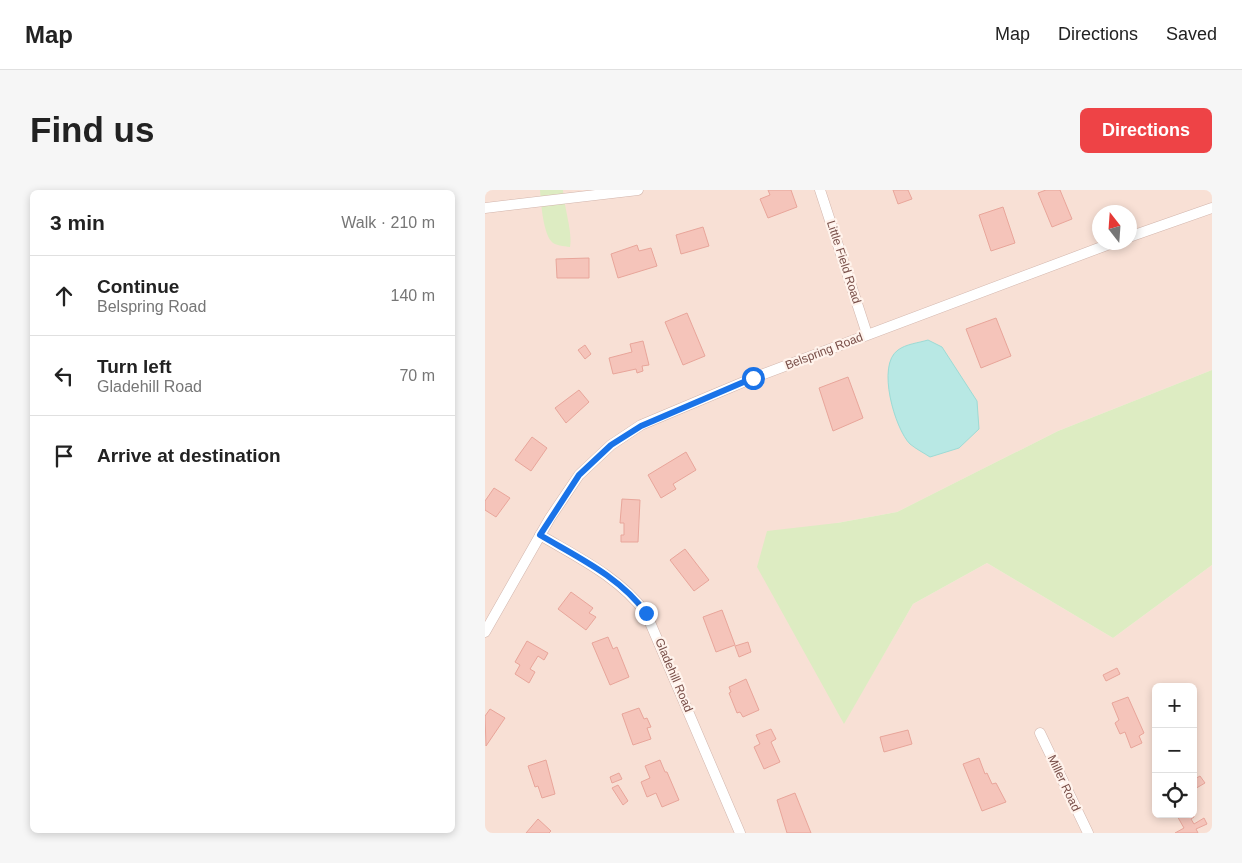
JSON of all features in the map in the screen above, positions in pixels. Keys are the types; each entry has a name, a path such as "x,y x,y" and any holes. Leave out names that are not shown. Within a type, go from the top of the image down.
{"street":[{"path":"485,208 638,190"},
{"name":"Little Field Road","path":"820,190 867,334"},
{"path":"1137,234 1212,208"},
{"name":"Belspring Road","path":"485,632 540,535 579,475 611,445 641,426 753,378 1093,250"},
{"name":"Gladehill Road","path":"540,535 614,579 633,596 646,613 740,833"},
{"name":"Miller Road","path":"1040,733 1088,833"}],"shaded area":[{"path":"485,190 1212,190 1212,370 1058,431 897,512 837,523 844,723 913,604 987,563 1113,638 1212,565 1212,833 485,833"}],"green space":[{"path":"540,190 563,190 571,241 570,247 555,244 548,236 543,217"},
{"path":"1212,370 1212,565 1113,638 987,563 913,604 844,724 757,567 767,531 837,523 897,512 1058,431"}],"water":[{"path":"928,340 942,347 977,401 979,429 959,448 930,457 910,444 904,436 894,412 888,382 888,369 892,358 898,350 908,345"}],"building":[{"path":"768,190 791,190 797,207 768,218 760,199 770,195"},
{"path":"893,190 908,190 912,199 898,204"},
{"path":"1046,190 1060,190 1072,219 1052,227 1038,193"},
{"path":"1003,207 1015,243 991,251 979,215"},
{"path":"703,227 709,246 681,254 676,235"},
{"path":"637,245 639,251 651,248 657,266 618,278 611,254"},
{"path":"589,258 589,278 557,278 556,259"},
{"path":"687,313 705,356 683,365 665,322"},
{"path":"996,318 1011,356 981,368 966,329"},
{"path":"643,341 649,365 642,366 643,371 637,373 636,369 613,374 609,358 632,352 630,344"},
{"path":"585,345 591,354 585,359 578,350"},
{"path":"848,377 863,418 833,431 819,388"},
{"path":"579,390 589,402 566,423 555,408"},
{"path":"532,437 547,448 531,471 515,460"},
{"path":"686,452 696,470 673,484 676,489 661,498 648,475"},
{"path":"494,488 510,498 496,517 485,510 485,501"},
{"path":"622,499 640,500 638,542 621,542 621,535 624,535 624,523 620,523"},
{"path":"685,549 709,580 694,591 670,560"},
{"path":"571,592 593,608 589,613 596,617 586,630 558,609"},
{"path":"722,610 735,645 716,652 703,617"},
{"path":"608,637 613,649 617,647 629,677 610,685 592,643"},
{"path":"527,641 548,653 544,660 538,656 530,669 535,672 529,683 515,674 520,665 515,662"},
{"path":"748,642 751,652 739,657 735,646"},
{"path":"1117,668 1120,674 1106,681 1103,675"},
{"path":"746,679 759,710 743,717 740,712 737,713 729,693 731,692 729,687"},
{"path":"1128,697 1144,733 1139,736 1142,743 1131,748 1125,732 1120,734 1115,723 1119,720 1112,703"},
{"path":"639,708 644,719 647,718 651,727 647,728 651,739 633,745 622,714"},
{"path":"490,709 505,718 486,746 485,716"},
{"path":"771,729 776,739 771,742 780,762 764,769 754,747 760,744 756,735"},
{"path":"908,730 912,744 884,752 880,737"},
{"path":"979,758 985,774 987,773 992,784 996,783 1006,802 982,811 963,764"},
{"path":"546,760 555,794 542,798 538,786 535,787 528,766"},
{"path":"660,760 679,800 662,807 656,793 647,797 641,782 650,778 645,766"},
{"path":"619,773 622,779 612,783 610,777"},
{"path":"1200,776 1205,783 1197,788 1197,778"},
{"path":"618,785 628,801 623,805 612,788"},
{"path":"795,793 811,833 787,833 777,800"},
{"path":"1178,818 1192,818 1191,819 1194,824 1204,818 1207,824 1196,829 1198,833 1175,833 1184,828"},
{"path":"538,819 551,831 549,833 526,833"}],"route":[{"path":"646,613 633,596 614,579 540,535 579,475 596,457 611,445 641,426 753,378"}]}
